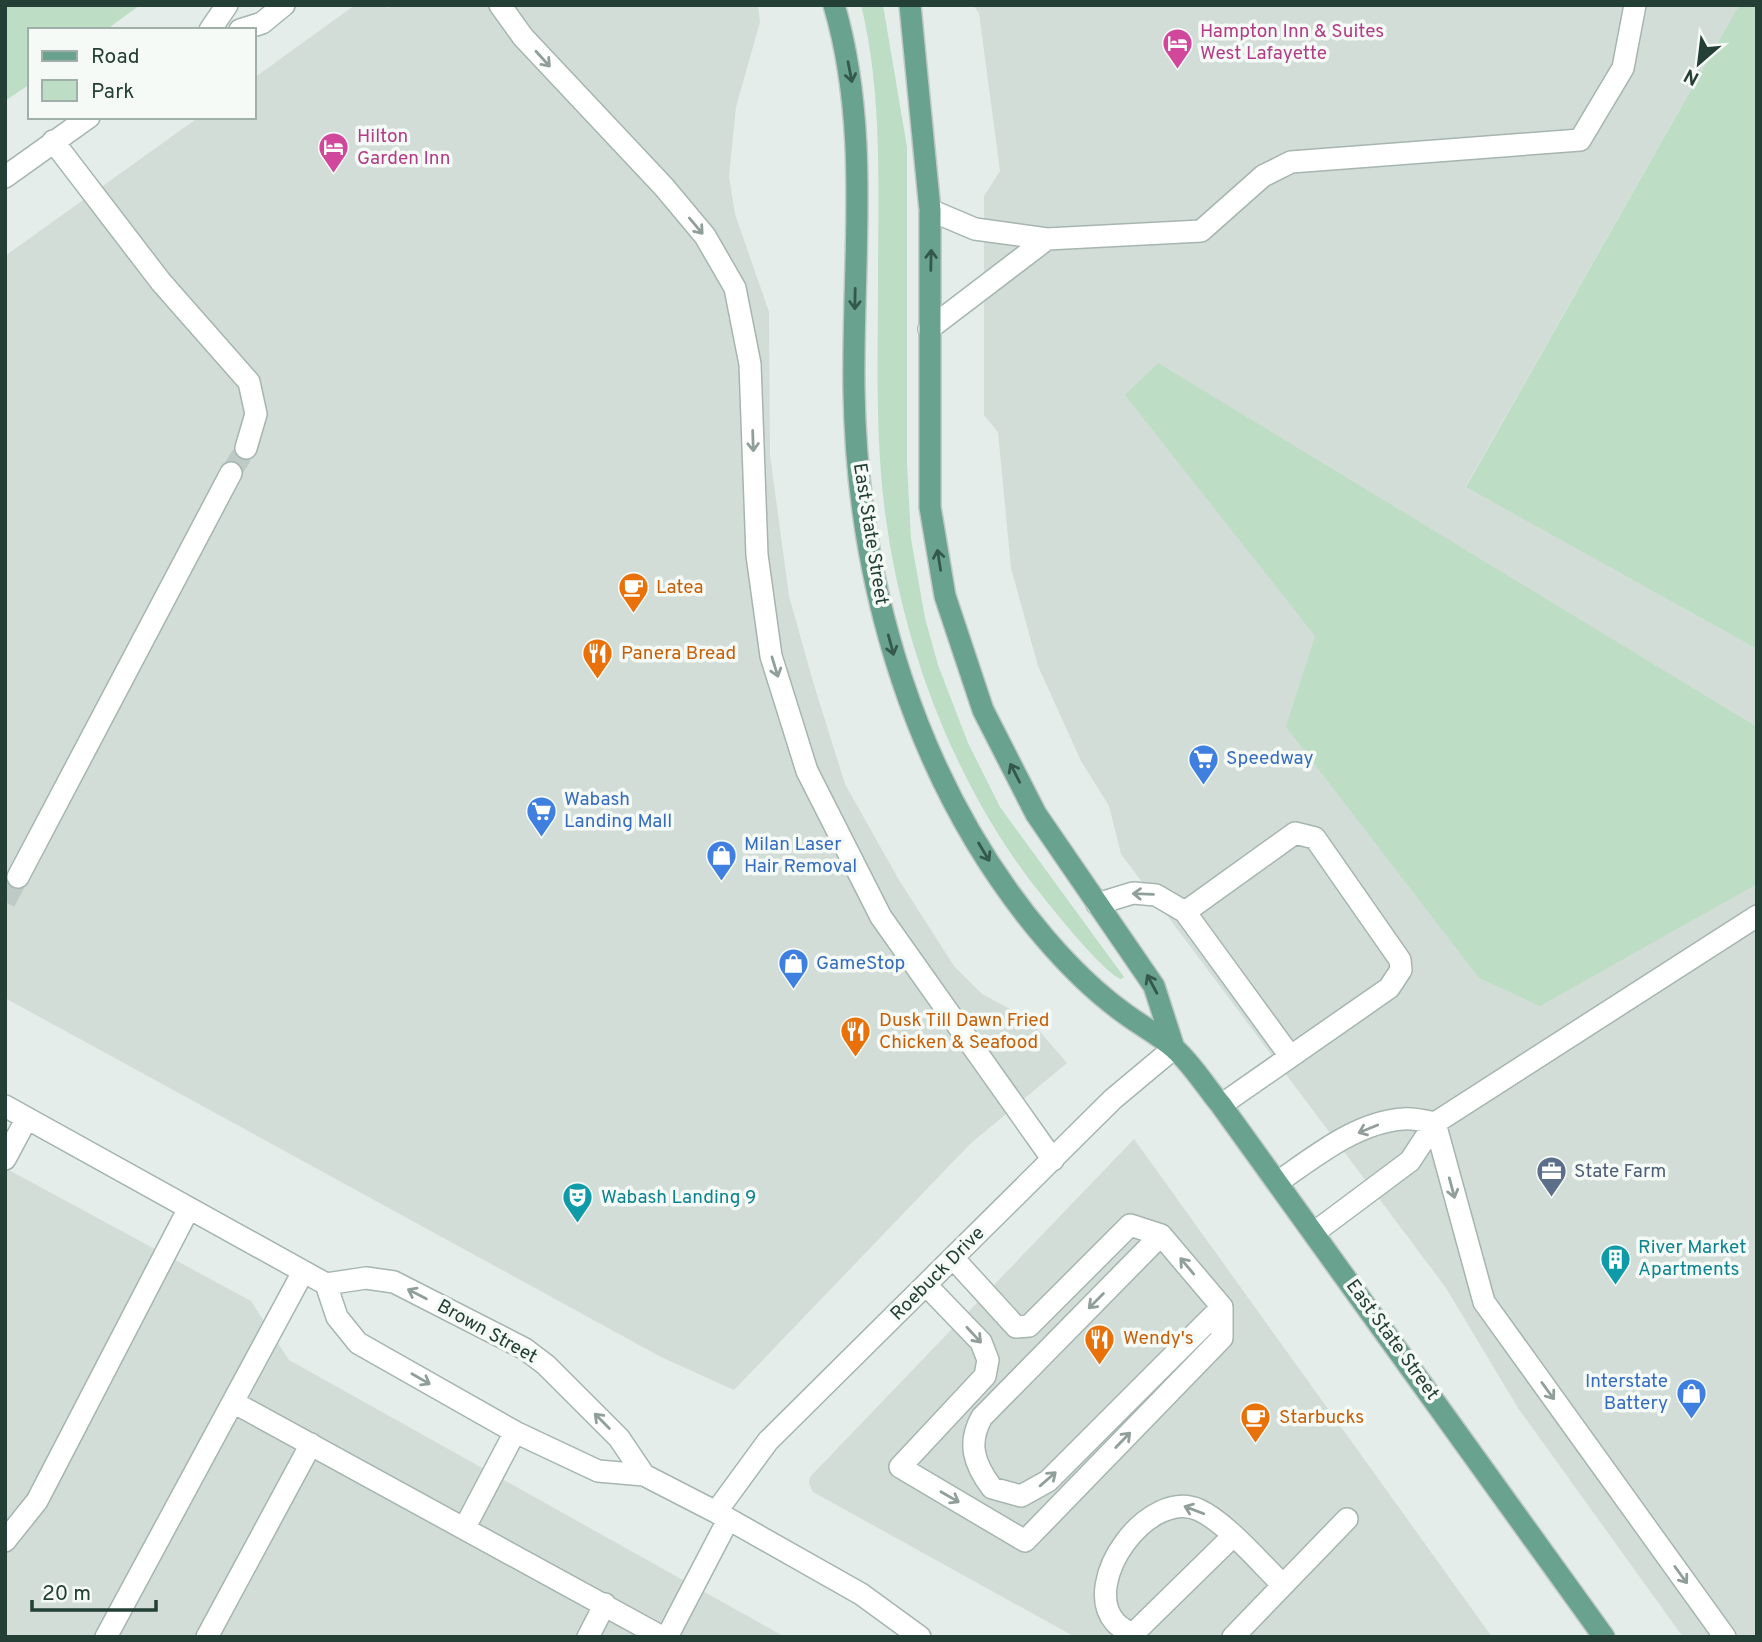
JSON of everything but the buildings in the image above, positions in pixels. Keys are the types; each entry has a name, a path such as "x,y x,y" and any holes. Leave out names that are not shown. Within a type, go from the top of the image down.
{"main road":[{"name":"East State Street","path":"834,5 853,88 857,162 854,391 858,469 872,571 893,656 932,758 1005,886 1044,937 1094,988 1174,1048 1221,1105 1604,1637"},
{"name":"East State Street","path":"910,5 930,210 930,507 945,596 984,710 1036,814 1154,986 1174,1048"}],"street":[{"path":"211,28 227,5"},
{"path":"246,28 261,23 284,5"},
{"path":"500,5 572,91 664,187 705,236 735,288 750,364 757,555 771,656 807,771 881,917 1053,1160"},
{"path":"930,210 975,229 1047,239 1201,231 1263,176 1291,162 1580,140 1623,68 1635,5"},
{"path":"5,177 86,119"},
{"path":"53,141 161,282 249,382 256,414 246,448"},
{"path":"929,329 1047,239"},
{"path":"18,877 232,473"},
{"path":"1185,912 1295,833 1315,838 1400,960 1401,970 1389,988 1221,1105"},
{"path":"1097,904 1133,893 1156,895 1185,912 1290,1056"},
{"path":"1315,1232 1410,1161 1435,1122 1757,916"},
{"name":"Roebuck Drive","path":"665,1637 722,1516 768,1441 1114,1099 1174,1048"},
{"path":"5,1106 326,1284"},
{"path":"5,1159 27,1118"},
{"path":"1278,1182 1325,1150 1370,1127 1403,1119 1435,1122"},
{"path":"1435,1122 1484,1303 1725,1637"},
{"path":"5,1541 37,1501 189,1208"},
{"path":"927,1286 981,1342 988,1360 985,1376 900,1467 1025,1541 1223,1338 1222,1307 1161,1235 1130,1225 1029,1326 1016,1327 954,1259"},
{"path":"1161,1235 982,1417 972,1442 977,1465 992,1488 1021,1496 1048,1480 1222,1307"},
{"path":"106,1637 303,1272"},
{"name":"Brown Street","path":"644,1475 619,1438 546,1365 525,1349 394,1282 366,1279 326,1284 337,1317 358,1343 515,1432 598,1471 644,1475 861,1594 920,1637"},
{"path":"233,1402 665,1637"},
{"path":"465,1527 515,1432"},
{"path":"207,1637 311,1444"},
{"path":"1232,1537 1135,1635 1114,1621 1107,1606 1107,1589 1116,1556 1149,1517 1182,1506 1198,1510 1232,1537 1283,1585"},
{"path":"1234,1637 1347,1520"},
{"path":"588,1637 606,1604"}],"shaded area":[{"path":"355,5 385,5 388,8 393,5 758,5 760,22 736,107 729,176 735,214 769,312 770,455 789,596 814,685 845,784 899,880 954,966 982,994 1029,1019 1067,1063 970,1144 734,1390 661,1357 5,998 5,256 196,119 256,119 256,77"},
{"path":"973,5 1739,5 1466,486 1757,649 1757,1637 1683,1637 1518,1408 1446,1288 1121,854 1109,806 1081,761 1038,666 1011,568 998,432 984,415 984,196 1000,171 979,13"},
{"path":"1134,1139 1492,1637 1075,1637 813,1492 809,1484 810,1477"},
{"path":"5,1168 251,1301 289,1360 785,1637 5,1637"}],"green space":[{"path":"5,5 140,5 109,28 28,28 28,85 5,101"},
{"path":"861,5 883,5 907,147 907,463 911,539 925,618 938,665 968,743 1000,807 1124,977 1121,979 1101,964 1062,920 1003,842 955,754 918,659 904,610 885,512 880,454 878,142 873,73"},
{"path":"1739,5 1757,5 1757,649 1466,487"},
{"path":"1158,363 1757,727 1757,884 1540,1006 1479,978 1286,727 1315,636 1125,395"}],"tunnel":[{"path":"231,473 246,448"},
{"path":"5,902 18,877"}],"place":[{"name":"Hampton Inn & Suites West Lafayette","path":"1177,70"},
{"name":"Hilton Garden Inn","path":"334,175"},
{"name":"Latea","path":"633,615"},
{"name":"Panera Bread","path":"598,681"},
{"name":"Speedway","path":"1203,786"},
{"name":"Wabash Landing Mall","path":"541,838"},
{"name":"Milan Laser Hair Removal","path":"721,883"},
{"name":"GameStop","path":"793,991"},
{"name":"Dusk Till Dawn Fried Chicken & Seafood","path":"856,1059"},
{"name":"State Farm","path":"1551,1199"},
{"name":"Wabash Landing 9","path":"578,1225"},
{"name":"River Market Apartments","path":"1615,1286"},
{"name":"Wendy's","path":"1100,1366"},
{"name":"Interstate Battery","path":"1691,1420"},
{"name":"Starbucks","path":"1256,1445"}]}
